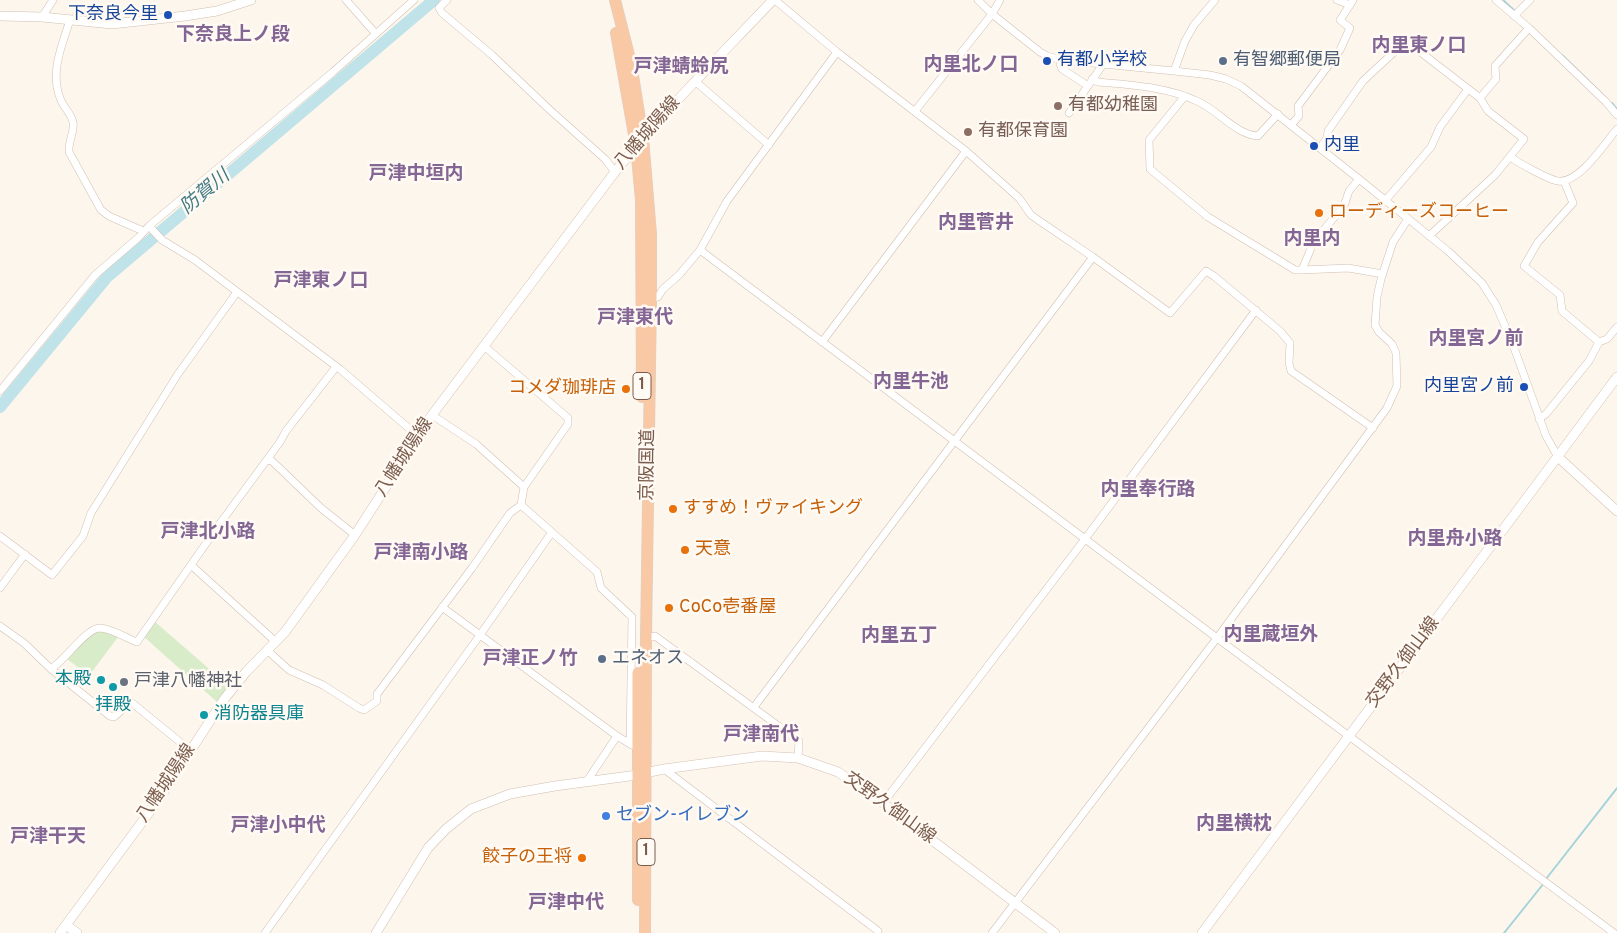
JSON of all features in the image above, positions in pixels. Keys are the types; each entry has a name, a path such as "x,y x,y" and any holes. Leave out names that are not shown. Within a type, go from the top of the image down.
{"highway":[{"name":"京阪国道","path":"607,0 616,30 640,142 642,298 641,533 633,745 642,773 645,933"},
{"name":"京阪国道","path":"615,0 630,63 650,226 651,298 646,638 638,933"}],"main road":[{"path":"0,16 42,17 112,24 217,11 251,0"},
{"name":"八幡城陽線","path":"63,929 159,799 226,698 246,672 285,632 355,535 432,415 615,172 640,142 774,0"},
{"name":"交野久御山線","path":"1202,933 1617,377"},
{"path":"1558,458 1617,511"},
{"name":"交野久御山線","path":"376,933 428,848 446,828 471,809 510,794 664,769 762,756 798,758 838,772 883,803 1055,933"},
{"path":"63,929 77,933"}],"street":[{"path":"42,17 53,0"},
{"path":"346,0 376,34"},
{"path":"0,391 95,275 147,228 414,0"},
{"path":"447,0 439,8 442,13 492,55 605,159 615,172"},
{"path":"774,0 837,52 966,151 1019,198 1031,215 1170,313 1206,271 1280,331 1290,343 1291,371 1373,428"},
{"path":"978,0 992,14 1047,56 1062,60 1210,75 1241,86 1278,114 1430,236 1482,283 1496,305 1546,436 1558,458"},
{"path":"915,112 992,14 1000,0"},
{"path":"1174,70 1185,41 1194,26 1215,0"},
{"path":"1291,125 1299,116 1298,106 1340,50 1350,28 1340,20 1352,2 1337,0"},
{"path":"1496,0 1529,28 1606,102 1617,115"},
{"path":"1514,16 1530,0"},
{"path":"70,20 58,61 55,78 56,88 61,102 74,124 68,143 69,152 101,210 109,216 147,228 162,240 195,260 336,367 419,437"},
{"path":"1480,98 1496,79 1495,66 1529,28"},
{"path":"1320,148 1327,138 1328,131 1371,72 1388,60 1406,41 1480,98 1488,110 1524,139 1495,175 1430,236"},
{"path":"651,298 658,297 663,289 700,250 728,201 837,52"},
{"path":"1062,60 1060,64 1062,69 1090,83 1098,82 1149,87 1201,102 1244,133 1258,136 1278,114"},
{"path":"1069,113 1104,63"},
{"path":"696,82 769,145"},
{"path":"1385,201 1430,147 1440,127 1468,89"},
{"path":"1185,96 1149,140 1150,169 1208,217 1295,270 1348,268 1383,274"},
{"path":"1510,157 1555,180 1564,181 1578,175 1617,128"},
{"path":"822,342 966,151"},
{"path":"1302,270 1314,241 1344,206 1349,191 1359,179"},
{"path":"1564,181 1573,203 1538,242 1524,266 1560,295 1562,312 1599,342"},
{"path":"992,933 1217,638 1387,408 1397,386 1396,353 1392,344 1379,332 1375,325 1377,297 1393,242 1408,219"},
{"path":"700,250 1614,933"},
{"path":"754,707 1093,257"},
{"path":"0,536 52,575 83,536 91,514 178,374 237,292"},
{"path":"883,803 1085,539 1256,310"},
{"path":"1539,418 1546,414 1589,361 1599,342 1607,339 1617,327"},
{"path":"267,650 290,670 322,685 364,710 377,700 377,694 510,513 522,505 524,487 568,424 568,418 484,346"},
{"path":"51,668 95,629 105,629 137,642 286,431 336,367"},
{"path":"432,415 476,444 524,487"},
{"path":"267,460 272,461 321,508 355,535"},
{"path":"442,608 617,736 633,745 632,617 601,588 597,572 522,505"},
{"path":"265,933 552,532"},
{"path":"0,588 25,554"},
{"path":"191,565 276,642"},
{"path":"0,626 24,643 51,668 110,716 114,717 131,702 191,751"},
{"path":"646,638 655,636 799,741 798,758"},
{"path":"587,781 617,736"},
{"path":"664,769 878,931"}],"green space":[{"path":"154,621 229,686 217,702 143,636"},
{"path":"95,631 103,631 118,637 82,685 77,681 84,672 67,659"}],"waterway":[{"name":"防賀川","path":"0,407 107,277 434,0"},
{"path":"1503,0 1516,12"},
{"path":"1562,55 1601,93"},
{"path":"1612,103 1617,109"},
{"path":"1546,879 1617,788"},
{"path":"1504,933 1544,883"}],"place":[{"name":"下奈良今里","path":"168,15"},
{"name":"有都小学校","path":"1047,61"},
{"name":"有智郷郵便局","path":"1223,61"},
{"name":"有都幼稚園","path":"1058,106"},
{"name":"有都保育園","path":"968,132"},
{"name":"内里","path":"1314,146"},
{"name":"ローディーズコーヒー","path":"1319,213"},
{"name":"内里宮ノ前","path":"1524,387"},
{"name":"コメダ珈琲店","path":"626,389"},
{"name":"すすめ！ヴァイキング","path":"673,509"},
{"name":"天意","path":"685,550"},
{"name":"CoCo壱番屋","path":"669,608"},
{"name":"エネオス","path":"602,659"},
{"name":"本殿","path":"101,680"},
{"name":"戸津八幡神社","path":"124,682"},
{"name":"拝殿","path":"113,687"},
{"name":"消防器具庫","path":"204,715"},
{"name":"セブン-イレブン","path":"606,816"},
{"name":"餃子の王将","path":"582,858"}],"district":[{"name":"下奈良上ノ段","path":"233,36"},
{"name":"内里東ノ口","path":"1419,47"},
{"name":"内里北ノ口","path":"971,66"},
{"name":"戸津蜻蛉尻","path":"681,68"},
{"name":"戸津中垣内","path":"416,175"},
{"name":"内里菅井","path":"976,224"},
{"name":"内里内","path":"1312,240"},
{"name":"戸津東ノ口","path":"321,282"},
{"name":"戸津東代","path":"635,319"},
{"name":"内里宮ノ前","path":"1476,340"},
{"name":"内里牛池","path":"911,383"},
{"name":"内里奉行路","path":"1148,491"},
{"name":"戸津北小路","path":"208,533"},
{"name":"内里舟小路","path":"1455,540"},
{"name":"戸津南小路","path":"421,554"},
{"name":"内里蔵垣外","path":"1271,636"},
{"name":"内里五丁","path":"899,637"},
{"name":"戸津正ノ竹","path":"530,660"},
{"name":"戸津南代","path":"761,736"},
{"name":"内里横枕","path":"1234,825"},
{"name":"戸津小中代","path":"278,827"},
{"name":"戸津干天","path":"48,838"},
{"name":"戸津中代","path":"566,904"}]}
